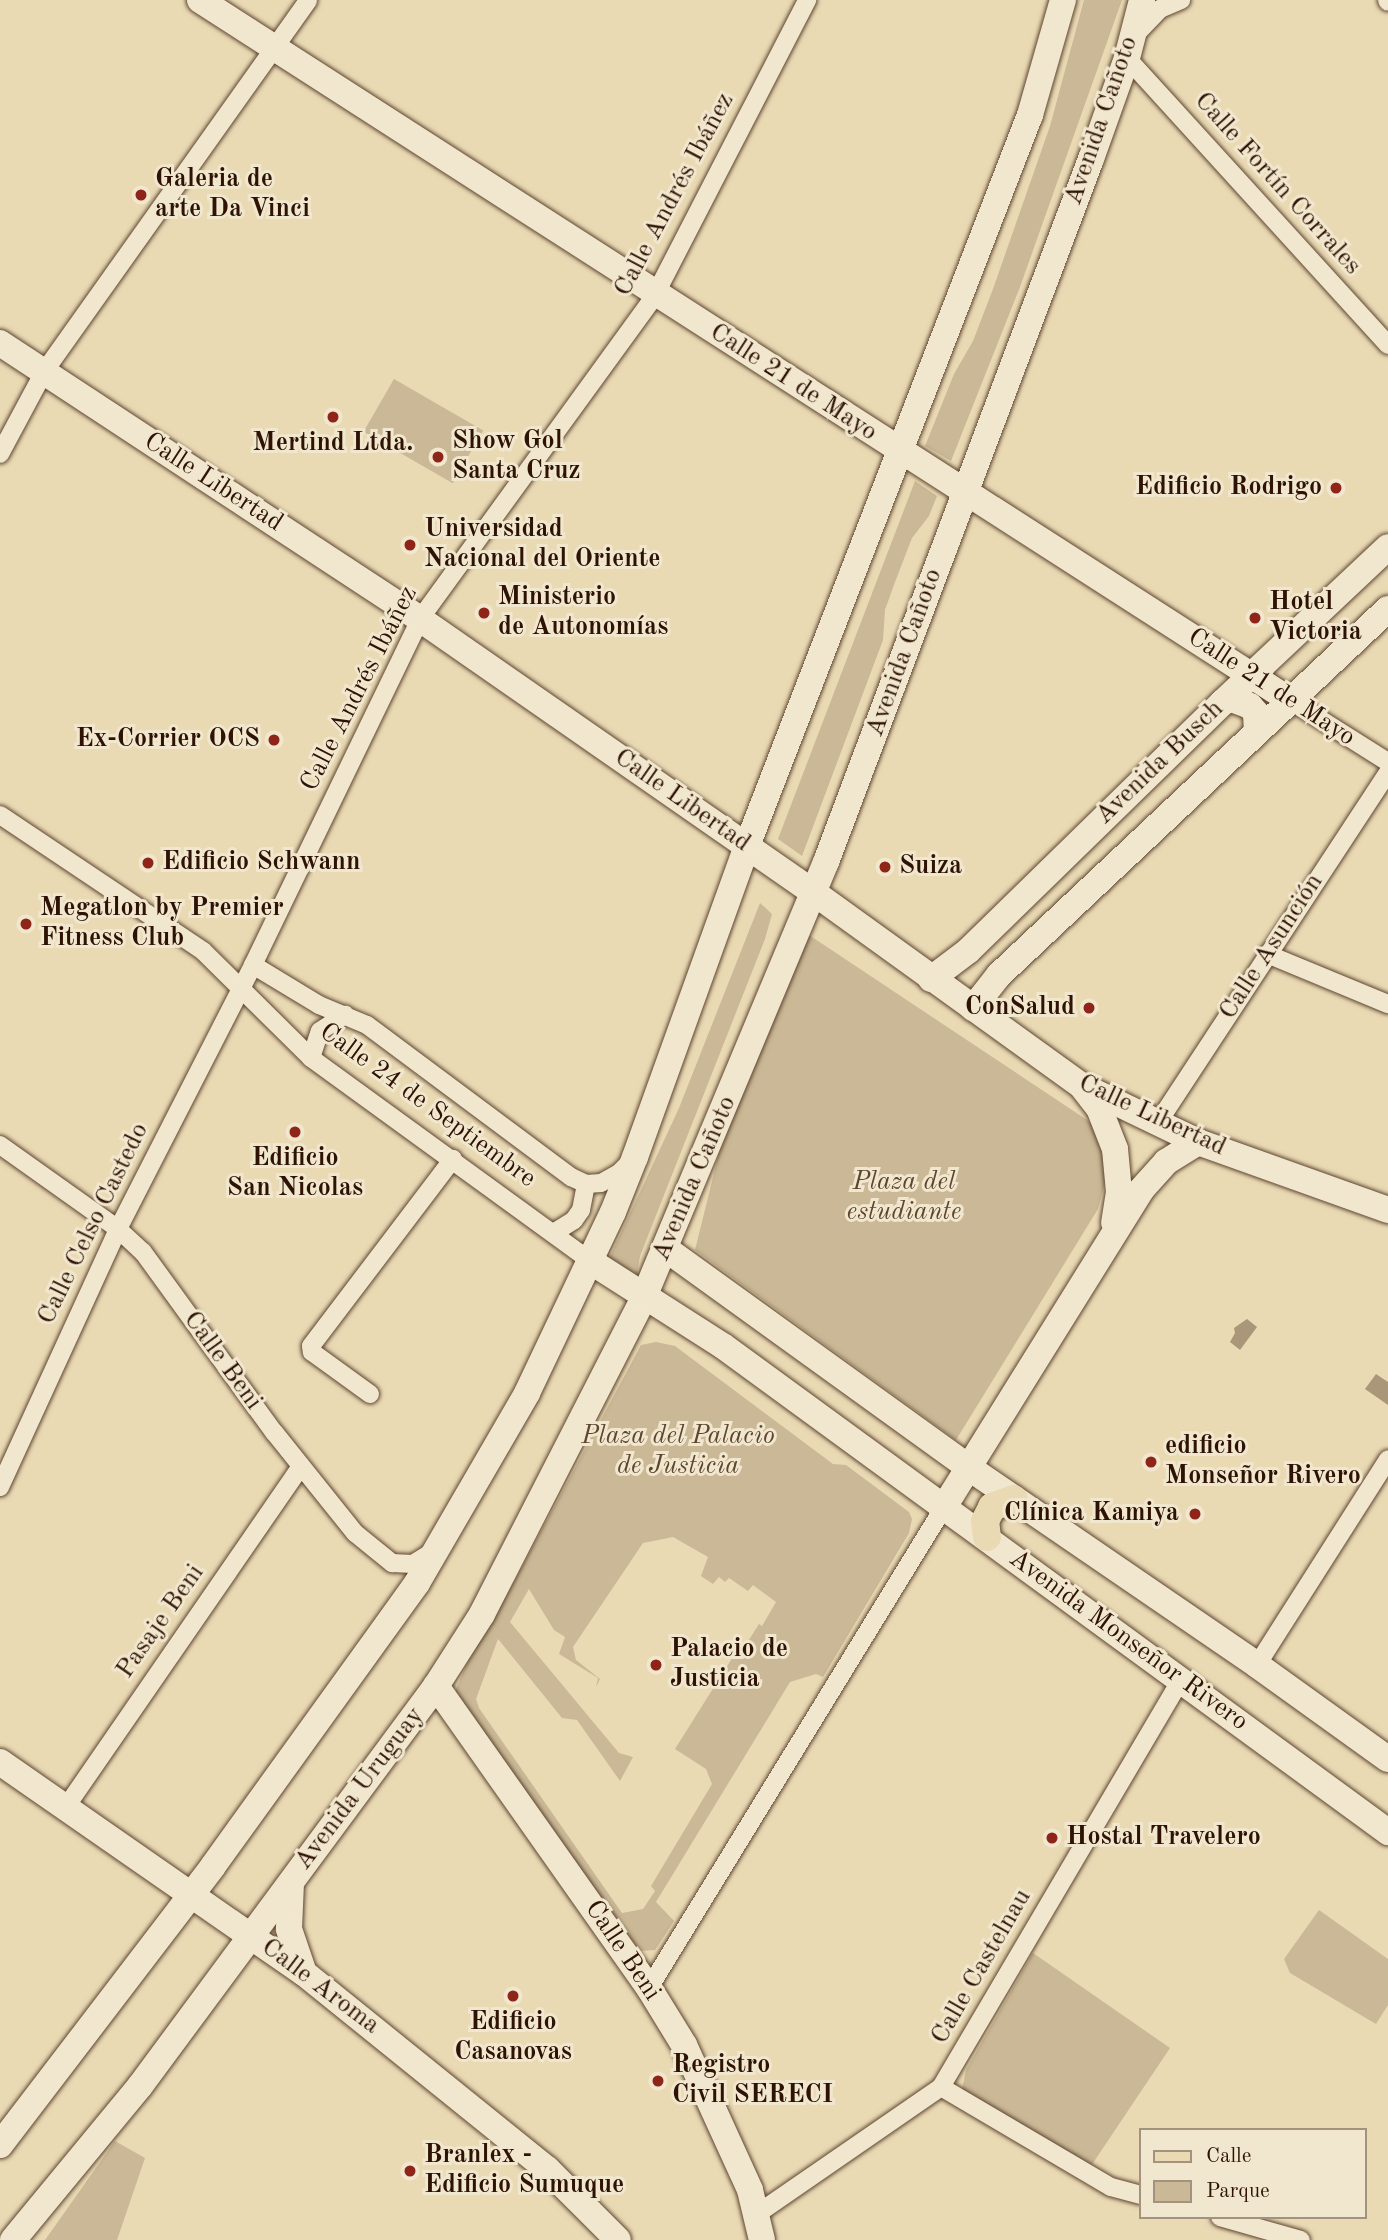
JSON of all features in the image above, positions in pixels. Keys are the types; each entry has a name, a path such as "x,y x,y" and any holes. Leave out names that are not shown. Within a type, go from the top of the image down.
{"main road":[{"name":"Calle 21 de Mayo","path":"200,0 655,295 1291,701"},
{"path":"0,2145 192,1895 417,1583 527,1394 590,1261 635,1157 747,846 1030,115 1063,0"},
{"name":"Avenida Cañoto","path":"645,1297 813,892 1129,49 1142,0"},
{"name":"Calle Libertad","path":"0,343 419,619 813,892 1082,1086 1198,1142 1388,1210"},
{"name":"Avenida Busch","path":"931,979 968,951 1223,702 1388,547"},
{"name":"Avenida Busch","path":"973,1008 999,975 1388,609"},
{"path":"1223,702 1233,699 1250,706 1258,723 1256,732"},
{"path":"968,951 975,966 982,972 999,975"},
{"path":"1082,1086 1099,1108 1115,1149 1119,1192 1110,1235"},
{"path":"944,1507 1110,1235 1157,1171 1198,1142"},
{"name":"Avenida Monseñor Rivero","path":"666,1249 968,1467 1257,1665 1388,1759"},
{"name":"Avenida Monseñor Rivero","path":"590,1261 723,1346 1388,1832"},
{"name":"Avenida Uruguay","path":"23,2237 253,1936 436,1686 482,1614 645,1297"},
{"path":"987,1537 985,1521 992,1507 1014,1499"},
{"name":"Calle Beni","path":"436,1686 649,1988 692,2061 750,2190 762,2240"},
{"name":"Calle Aroma","path":"0,1762 304,1973 547,2169 618,2240"},
{"path":"149,1865 168,1872 194,1868 225,1850"},
{"path":"290,1882 289,1929 304,1973"}],"street":[{"path":"0,454 44,372 308,0"},
{"name":"Calle Andrés Ibáñez","path":"242,986 419,619 655,295 807,0"},
{"path":"1129,49 1152,16 1181,0"},
{"name":"Calle Fortín Corrales","path":"1129,49 1388,345"},
{"name":"Calle 21 de Mayo","path":"1291,701 1388,762"},
{"name":"Calle Asunción","path":"1157,1124 1388,772"},
{"name":"Calle 24 de Septiembre","path":"0,815 203,951 242,986 311,1058 555,1232 590,1261"},
{"path":"1267,954 1388,1004"},
{"name":"Calle 24 de Septiembre","path":"253,965 319,1005 367,1025 571,1177 586,1184"},
{"name":"Calle Celso Castedo","path":"0,1488 118,1229 242,986"},
{"path":"311,1058 320,1031 345,1015"},
{"name":"Calle Beni","path":"0,1145 118,1229 143,1252 355,1534 386,1560 413,1564 435,1550"},
{"path":"555,1232 574,1220 581,1210 586,1184 601,1183 620,1173 635,1157"},
{"path":"370,1394 312,1352 311,1346 453,1158"},
{"path":"1257,1665 1388,1459"},
{"name":"Pasaje Beni","path":"66,1807 301,1465"},
{"path":"649,1988 944,1507"},
{"name":"Calle Castelnau","path":"757,2214 941,2087 1181,1680"},
{"path":"941,2087 1111,2187 1140,2195"},
{"path":"1227,2219 1301,2240"}],"green space":[{"path":"1084,0 1122,0 1020,287 951,461 925,446 954,374 973,341 993,289 1050,126"},
{"name":"Show Gol Santa Cruz","path":"394,379 483,430 453,483 364,432"},
{"path":"915,481 937,496 929,516 912,538 895,582 885,610 883,640 802,856 778,839"},
{"path":"760,903 772,914 765,939 640,1256 635,1284 608,1261 679,1108"},
{"name":"Plaza del estudiante","path":"803,931 1087,1120 1094,1127 1105,1158 1106,1179 1098,1209 956,1440 695,1250 719,1153"},
{"name":"Plaza del Palacio de Justicia","path":"656,1342 675,1346 833,1464 846,1465 909,1512 912,1519 909,1533 823,1677 816,1674 790,1682 656,1902 674,1921 655,1950 641,1951 616,1925 456,1695 456,1689 471,1654 515,1580 641,1345","holes":["673,1537 708,1557 701,1576 713,1584 719,1577 725,1582 729,1578 748,1591 753,1585 776,1602 762,1626 759,1624 745,1646 741,1644 675,1749 706,1769 712,1784 651,1886 655,1891 643,1909 622,1913 479,1708 476,1699 498,1639 562,1718 577,1720 620,1781 633,1757 619,1753 510,1622 529,1589 554,1630 565,1637 559,1654 598,1678 596,1687 600,1679 576,1660 573,1647 643,1543"]},
{"path":"1319,1910 1388,1959 1388,2005 1376,2024 1290,1973 1284,1959"},
{"path":"1033,1953 1170,2048 1089,2169 962,2090 966,2070"},
{"path":"115,2141 145,2158 117,2240 45,2240"}],"shaded area":[{"path":"1247,1319 1257,1327 1240,1350 1230,1342 1235,1333 1234,1328"},
{"path":"1376,1374 1388,1382 1388,1405 1365,1389"}],"place":[{"name":"Galeria de arte Da Vinci","path":"141,195"},
{"name":"Mertind Ltda.","path":"333,417"},
{"name":"Show Gol Santa Cruz","path":"438,457"},
{"name":"Edificio Rodrigo","path":"1336,488"},
{"name":"Universidad Nacional del Oriente","path":"410,545"},
{"name":"Ministerio de Autonomías","path":"484,613"},
{"name":"Hotel Victoria","path":"1255,618"},
{"name":"Ex-Corrier OCS","path":"274,740"},
{"name":"Edificio Schwann","path":"148,863"},
{"name":"Suiza","path":"885,867"},
{"name":"Megatlon by Premier Fitness Club","path":"26,924"},
{"name":"ConSalud","path":"1089,1008"},
{"name":"Edificio San Nicolas","path":"295,1132"},
{"name":"edificio Monseñor Rivero","path":"1151,1462"},
{"name":"Clínica Kamiya","path":"1195,1514"},
{"name":"Palacio de Justicia","path":"656,1665"},
{"name":"Hostal Travelero","path":"1052,1838"},
{"name":"Edificio Casanovas","path":"513,1996"},
{"name":"Registro Civil SERECI","path":"658,2081"},
{"name":"Branlex - Edificio Sumuque","path":"410,2171"}]}
